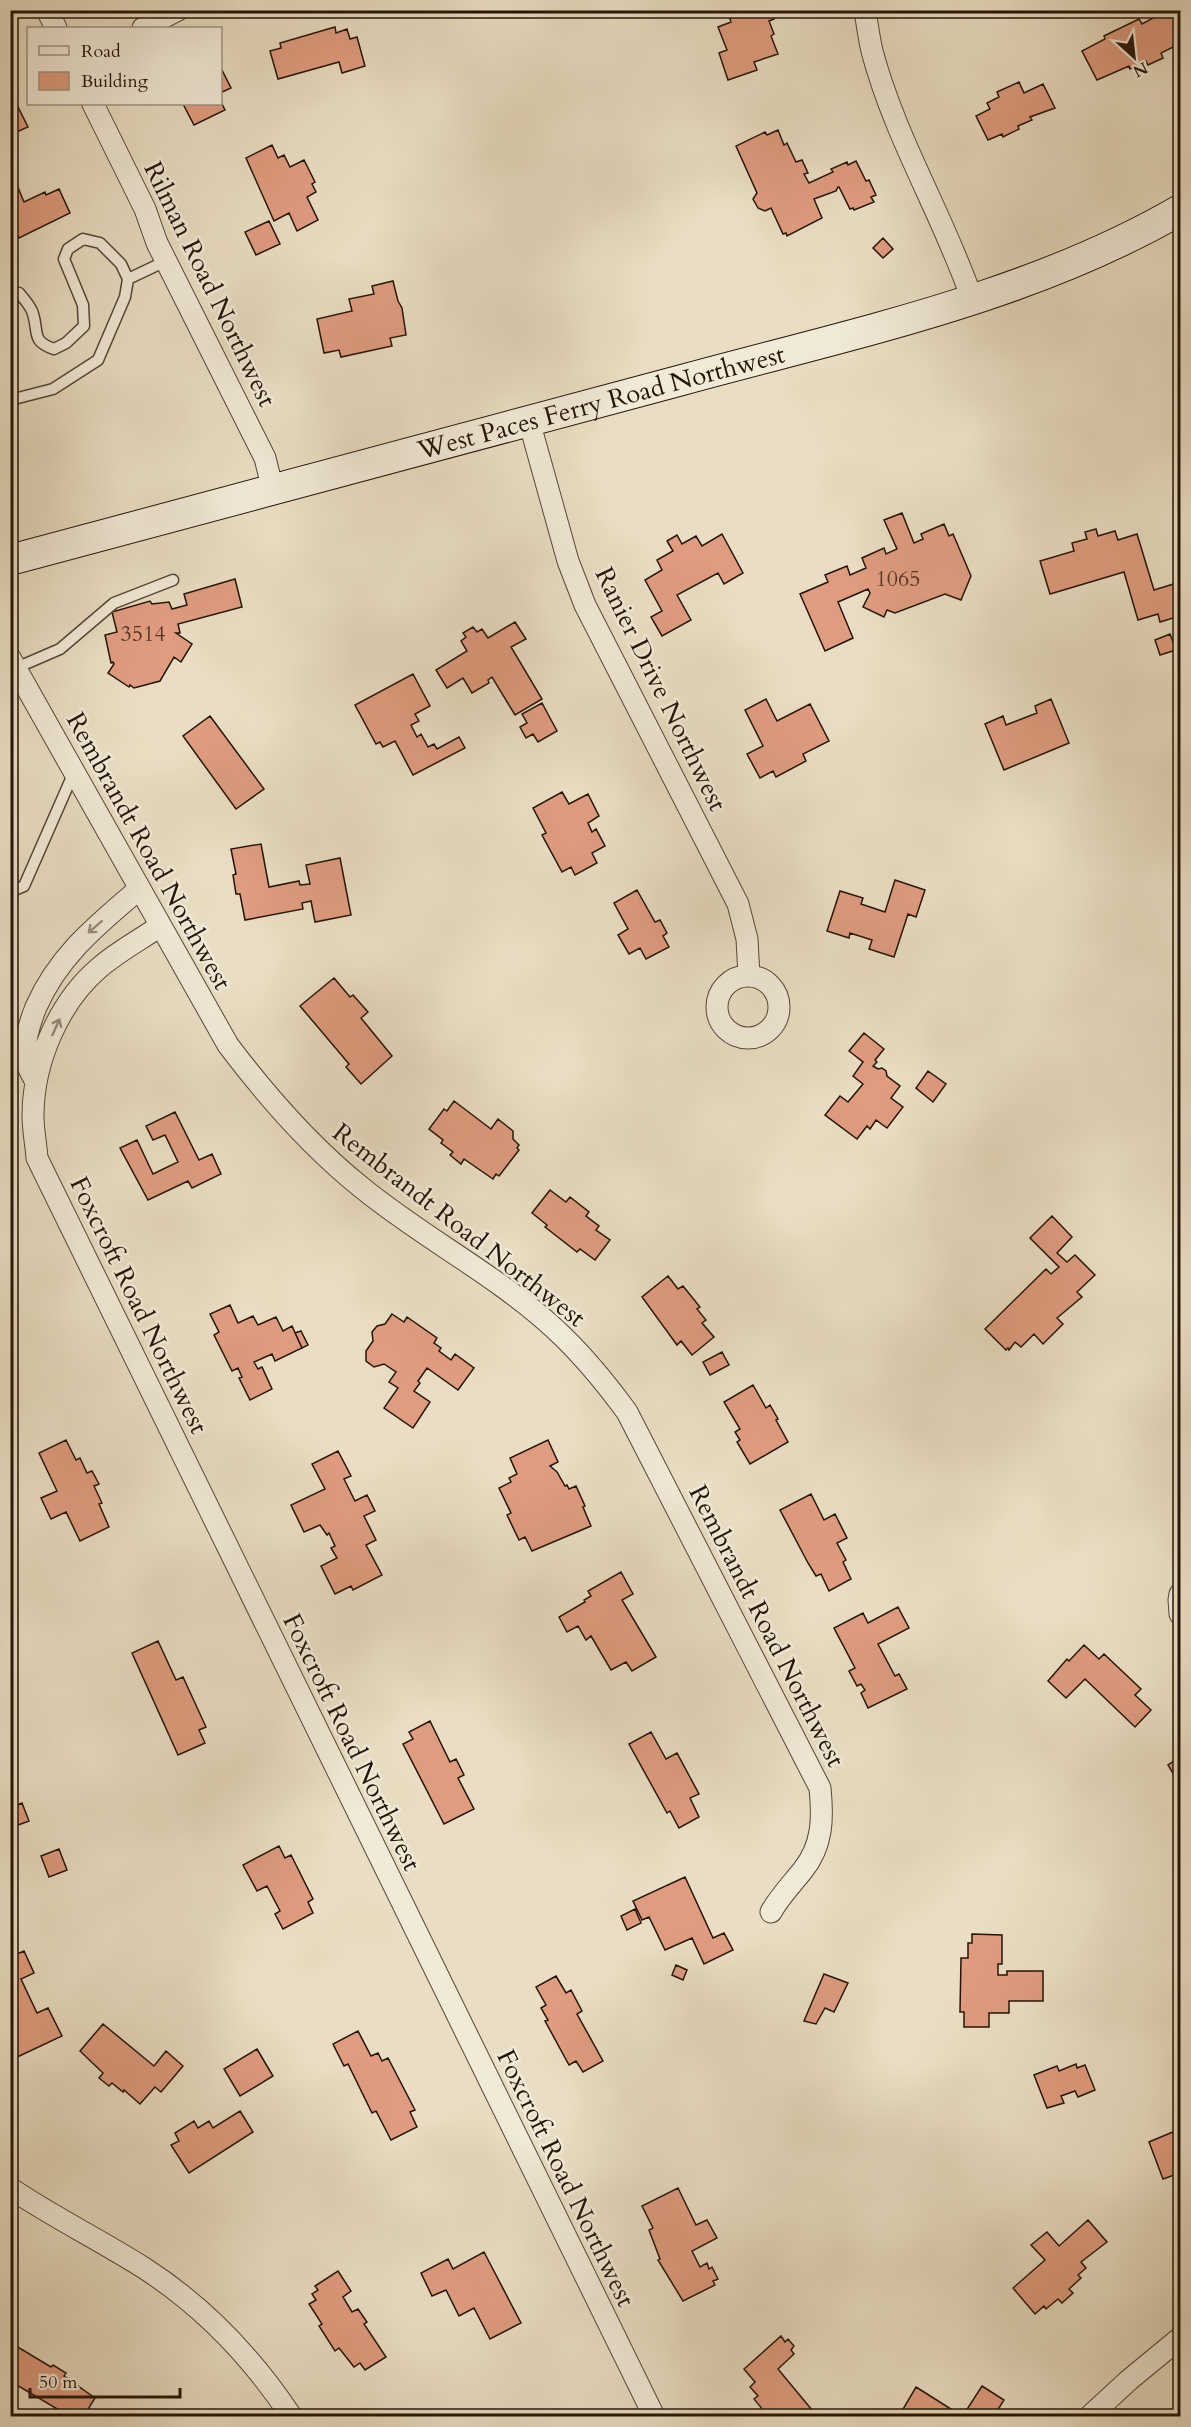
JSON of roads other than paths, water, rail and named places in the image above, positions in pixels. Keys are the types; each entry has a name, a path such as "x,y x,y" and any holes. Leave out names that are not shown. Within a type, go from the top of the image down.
{"main road":[{"name":"West Paces Ferry Road Northwest","path":"10,560 900,321 1062,268 1141,233 1180,210"}],"street":[{"path":"47,10 56,27"},
{"path":"145,27 178,10"},
{"path":"865,10 872,51 891,110 961,266 972,299"},
{"name":"Rilman Road Northwest","path":"94,105 145,208 166,261 265,458 273,490"},
{"name":"Ranier Drive Northwest","path":"529,421 568,561 585,605 738,904 747,939 748,976"},
{"name":"Rembrandt Road Northwest","path":"13,663 228,1045 261,1090 297,1130 363,1189 492,1279 554,1328 595,1369 627,1412 820,1788 823,1818 817,1847 805,1868 780,1896 771,1912"},
{"name":"Foxcroft Road Northwest","path":"36,1082 25,1058 29,1025 44,991 64,959 83,938 139,889"},
{"name":"Foxcroft Road Northwest","path":"160,926 99,967 79,989 62,1014 44,1055 36,1082 33,1117 37,1158 654,2416"},
{"path":"1180,1594 1180,1614"},
{"path":"10,2188 145,2269 182,2296 247,2358 291,2416"},
{"path":"1090,2416 1128,2380 1180,2338"}],"lane":[{"path":"10,291 19,293 33,312 36,338 43,345 54,350 66,343 84,326 83,305 64,259 68,249 83,239 100,243 121,264 128,279 125,297 98,360 53,389 10,400"},
{"path":"128,279 166,261"},
{"path":"13,663 60,649 114,603 173,580"},
{"path":"10,892 24,886 74,772"}]}
